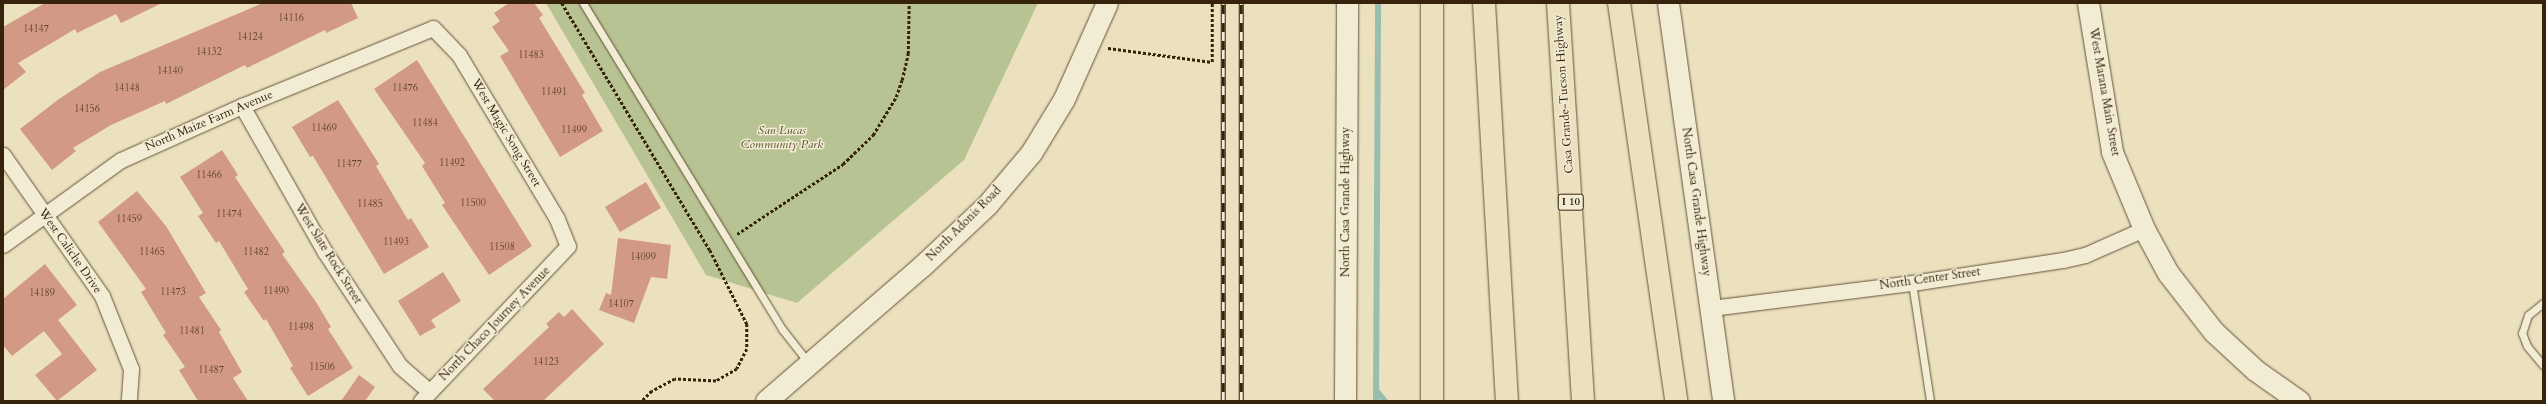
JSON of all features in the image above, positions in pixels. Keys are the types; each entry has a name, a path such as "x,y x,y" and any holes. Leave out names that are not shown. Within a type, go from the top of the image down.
{"highway":[{"path":"1432,3 1432,401"},
{"path":"1484,3 1507,401"},
{"name":"Casa Grande-Tucson Highway","path":"1558,3 1583,401"},
{"path":"1619,3 1676,401"}],"street":[{"name":"North Adonis Road","path":"766,401 809,362 922,266 987,205 1031,153 1064,99 1090,46 1107,3"},
{"name":"North Casa Grande Highway","path":"1345,401 1347,3"},
{"name":"North Casa Grande Highway","path":"1668,3 1723,401"},
{"name":"West Marana Main Street","path":"2088,3 2112,152 2144,229 2168,273 2214,332 2255,370 2299,401"},
{"name":"North Maize Farm Avenue","path":"3,245 121,160 242,106 433,28"},
{"name":"West Magic Song Street","path":"433,28 459,55 557,219 568,246"},
{"name":"West Slate Rock Street","path":"242,106 325,252 400,366 425,396"},
{"name":"West Caliche Drive","path":"3,155 102,296 131,369 129,401"},
{"name":"North Center Street","path":"1710,308 1912,283 2086,255 2144,229"},
{"name":"North Chaco Journey Avenue","path":"425,396 568,246"}],"lane":[{"path":"583,3 782,329 809,362"},
{"path":"1912,283 1930,401"},
{"path":"2543,303 2528,315 2522,333 2527,346 2543,365"}],"path":[{"path":"562,3 710,250 747,324 747,349 737,369 716,381 675,379 652,391 642,401"},
{"path":"710,250 843,164 874,135 896,97 902,80 908,54 909,3"},
{"path":"1090,46 1212,62 1212,3"}],"green space":[{"name":"San Lucas Community Park","path":"546,3 1038,3 964,160 797,303 706,275"}],"building":[{"path":"45,3 162,3 121,23 116,14 77,33 75,29 18,63 26,72 3,90 3,27"},
{"path":"263,3 351,3 358,18 326,33 325,30 247,68 245,65 166,104 165,101 111,125 73,148 76,151 52,170 20,129 59,99 100,72"},
{"path":"509,3 534,3 543,15 539,18 585,93 582,95 603,131 560,157 500,56 509,51 492,27 500,21 494,13"},
{"path":"417,60 532,246 489,275 442,205 445,203 422,166 425,163 374,89"},
{"path":"338,100 379,164 376,166 408,220 411,218 429,247 384,274 313,156 310,157 292,127"},
{"path":"222,150 238,175 235,177 285,252 282,254 316,302 331,327 328,329 353,368 308,396 290,368 293,366 266,319 264,321 244,292 248,289 219,241 216,243 198,216 203,213 180,177"},
{"path":"646,182 661,208 620,232 605,207"},
{"path":"137,191 166,226 206,293 199,297 221,330 219,332 242,372 233,378 248,401 198,401 179,370 185,367 163,335 166,333 141,292 146,289 98,222"},
{"path":"618,238 671,245 667,279 651,277 634,323 599,310 606,293 611,295"},
{"path":"45,264 77,305 58,320 97,370 57,401 35,375 62,354 44,331 12,356 3,345 3,299"},
{"path":"443,272 461,301 431,320 436,327 420,336 398,301"},
{"path":"572,309 604,344 543,401 495,401 483,389 549,327 546,324 559,312 564,317"},
{"path":"359,375 375,387 365,401 341,401"}],"waterway":[{"path":"1376,401 1378,3"},
{"path":"1377,391 1385,401"}],"railway":[{"path":"1223,3 1223,401"},
{"path":"1241,3 1241,401"}]}
